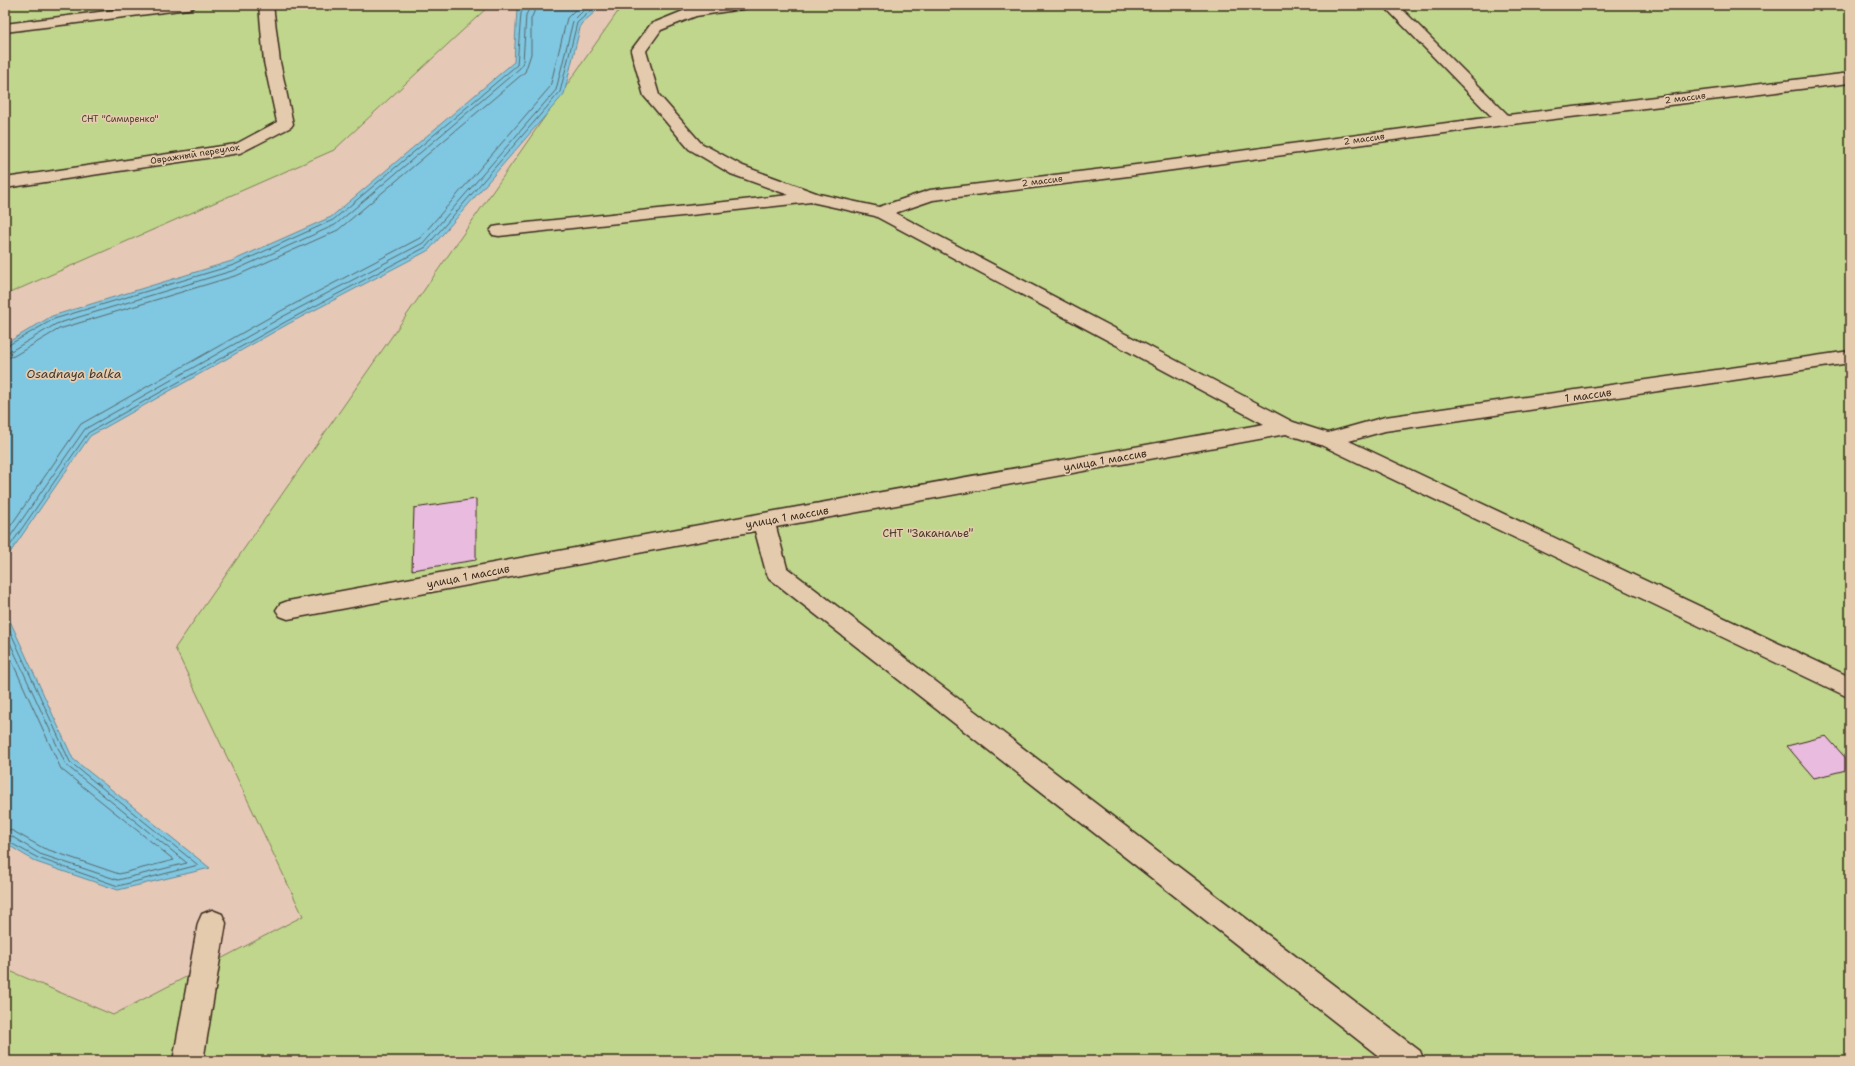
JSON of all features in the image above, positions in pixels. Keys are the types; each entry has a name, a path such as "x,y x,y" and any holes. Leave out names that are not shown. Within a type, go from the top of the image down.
{"street":[{"path":"5,28 188,5"},
{"name":"Овражный переулок","path":"5,183 240,148 284,124 272,62 266,5"},
{"path":"742,5 693,12 656,27 638,52 652,96 695,146 736,170 814,198 880,212 1286,427 1328,440 1850,688"},
{"path":"1390,5 1504,120"},
{"name":"2 массив","path":"880,212 930,195 1504,120 1850,78"},
{"path":"499,231 814,198"},
{"name":"1 массив","path":"1328,440 1385,424 1850,357"},
{"name":"улица 1 массив","path":"288,610 764,521 1286,427"},
{"path":"764,521 777,572 887,659 1409,1061"},
{"path":"188,1061 212,923"}],"green space":[{"name":"СНТ \"Симиренко\"","path":"5,5 490,5 334,150 5,295"},
{"name":"СНТ \"Заканалье\"","path":"647,5 1850,5 1850,1061 5,1061 5,969 113,1015 303,916 175,648 619,10"}],"water":[{"name":"Osadnaya balka","path":"524,5 603,5 581,24 564,94 429,250 288,324 90,436 5,560 5,344 52,316 232,261 331,217 514,62 517,9"},
{"path":"5,610 73,759 210,868 118,890 36,862 5,843"}],"building":[{"path":"476,499 476,560 412,570 414,508"},
{"path":"1826,736 1850,763 1850,769 1814,778 1787,746"}]}
